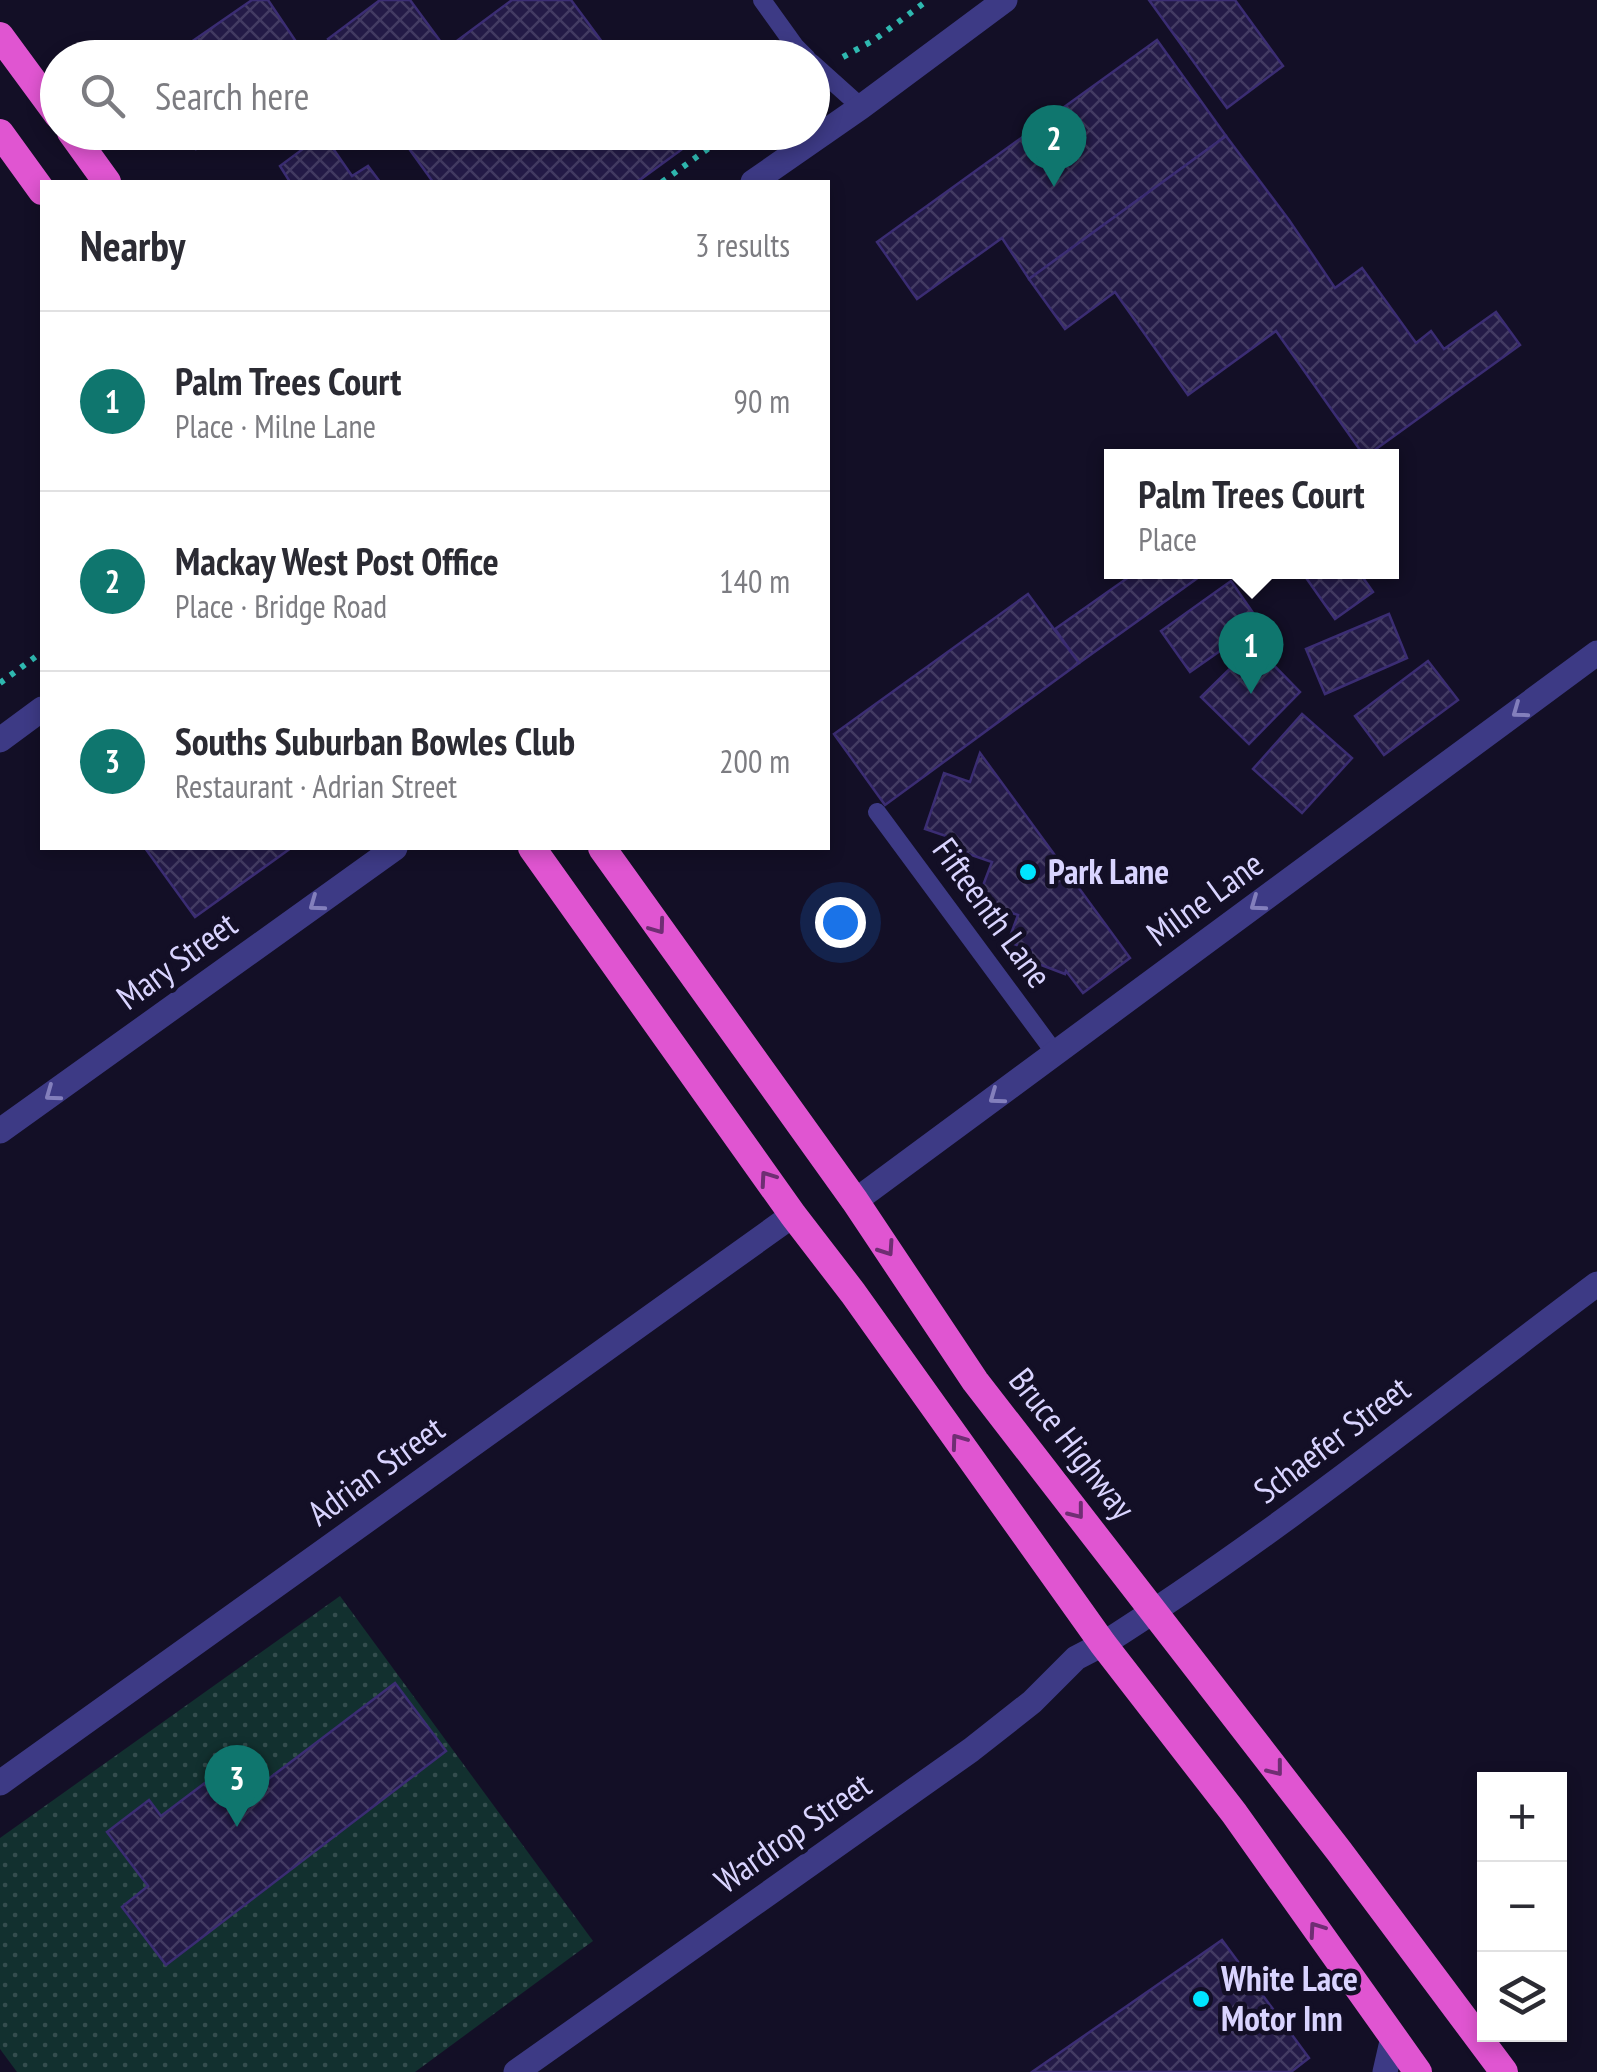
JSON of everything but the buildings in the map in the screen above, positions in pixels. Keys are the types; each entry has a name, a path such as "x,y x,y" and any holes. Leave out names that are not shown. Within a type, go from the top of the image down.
{"highway":[{"path":"0,36 40,90"},
{"path":"0,133 40,188"},
{"path":"83,150 106,180"},
{"path":"533,850 1103,1644 1234,1813 1418,2072"},
{"name":"Bruce Highway","path":"603,850 855,1201 975,1381 1339,1851 1504,2072"}],"street":[{"path":"830,129 1004,0"},
{"path":"756,180 800,150"},
{"name":"Milne Lane","path":"855,1201 1597,653"},
{"path":"0,740 40,710"},
{"name":"Mary Street","path":"0,1132 392,850"},
{"name":"Adrian Street","path":"0,1783 793,1215"},
{"name":"Schaefer Street","path":"1103,1644 1260,1537 1597,1284"},
{"name":"Wardrop Street","path":"516,2072 971,1750 1032,1702 1076,1658 1103,1644"},
{"path":"1385,2072 1393,2037"}],"lane":[{"path":"762,0 790,40"},
{"path":"830,79 862,107"},
{"name":"Fifteenth Lane","path":"877,812 1055,1054"}],"path":[{"path":"830,57 874,40 928,0"},
{"path":"665,180 706,150"},
{"path":"0,683 40,653"}],"green space":[{"path":"340,1596 593,1941 415,2072 17,2072 0,2049 0,1838"}],"place":[{"name":"Mackay West Post Office","path":"1054,187"},
{"name":"Palm Trees Court","path":"1251,694"},
{"name":"Park Lane","path":"1028,872"},
{"name":"Souths Suburban Bowles Club","path":"237,1827"},
{"name":"White Lace Motor Inn","path":"1201,1999"}]}
